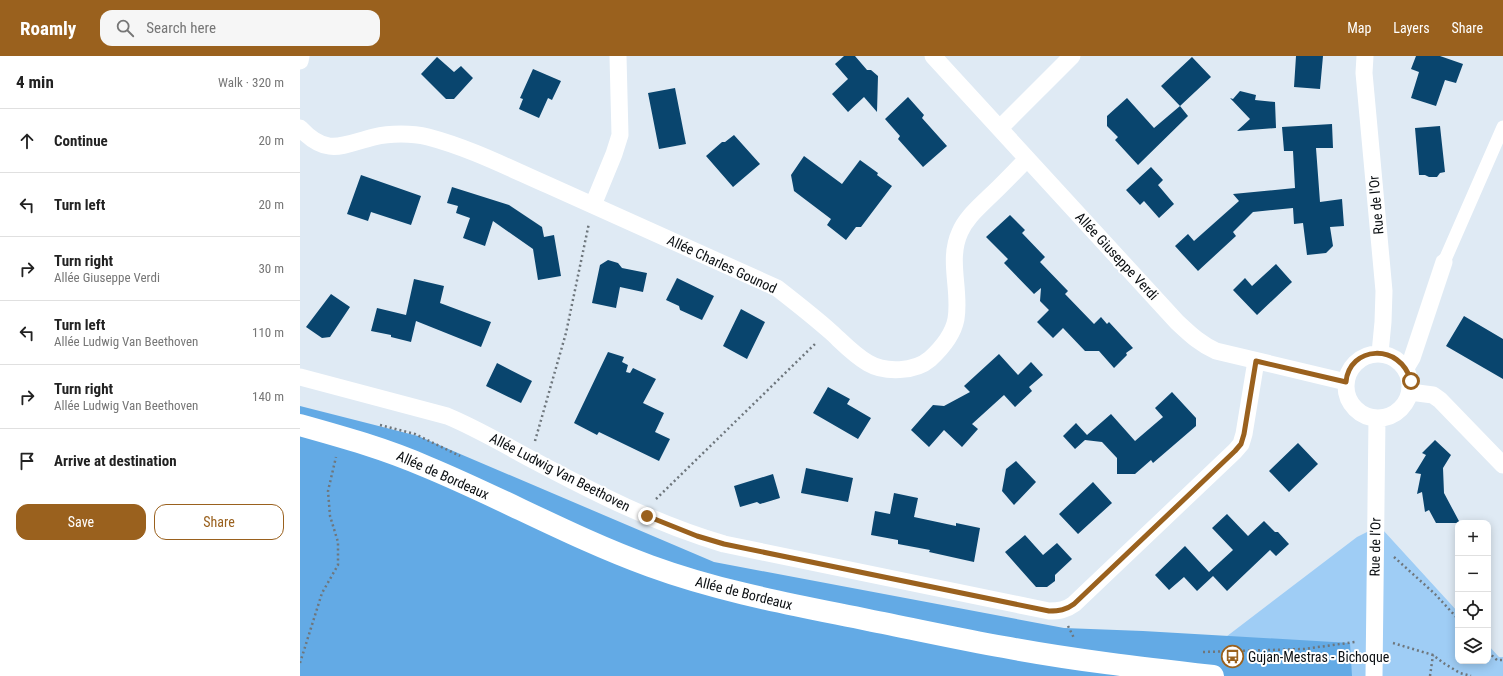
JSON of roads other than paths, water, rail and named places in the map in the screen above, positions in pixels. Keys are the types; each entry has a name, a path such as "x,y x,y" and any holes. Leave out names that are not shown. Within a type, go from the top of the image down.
{"main road":[{"name":"Allée de Bordeaux","path":"300,425 380,448 430,468 603,548 701,583 808,608 1006,648 1122,665 1213,676"}],"street":[{"path":"300,61 301,56"},
{"path":"593,205 614,154 620,135 618,56"},
{"name":"Allée Giuseppe Verdi","path":"933,56 1177,322 1196,340 1216,351 1346,382"},
{"path":"1000,128 1072,56"},
{"name":"Rue de l'Or","path":"1365,56 1364,73 1384,291 1380,353"},
{"path":"1406,368 1412,358 1444,262 1503,127"},
{"name":"Allée Charles Gounod","path":"300,128 305,134 321,144 335,147 349,145 375,136 399,134 420,135 451,143 777,288 829,330 856,355 869,364 899,370 915,368 924,364 948,338 956,319 957,308 954,262 960,232 967,219 1027,159"},
{"path":"1380,353 1394,357 1406,368 1411,381 1410,392 1404,405 1398,411 1390,416 1377,418 1364,415 1351,404 1347,396 1346,382 1349,371 1361,358 1369,354 1380,353"},
{"name":"Allée Ludwig Van Beethoven","path":"300,376 447,416 467,424 582,486 647,516 697,536 724,544 1049,611 1059,611 1067,609 1074,604 1241,444 1256,361"},
{"path":"1410,392 1433,395 1440,400 1503,465"},
{"name":"Rue de l'Or","path":"1374,676 1377,418"}],"place":[{"name":"Gujan-Mestras - Bichoque","path":"1233,657"}]}
